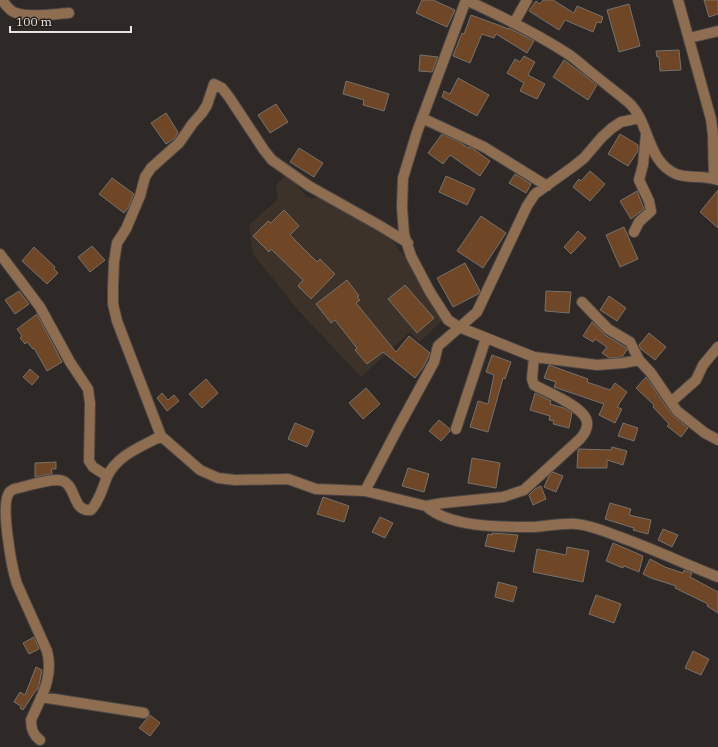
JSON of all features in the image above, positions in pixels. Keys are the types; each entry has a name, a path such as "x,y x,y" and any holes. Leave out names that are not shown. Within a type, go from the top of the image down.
{"street":[{"path":"2,0 7,7 15,13 26,15 69,14"},
{"path":"639,360 597,365 534,357 459,327 448,320 430,292 412,256 404,234 402,207 403,178 422,118 466,0 537,35 570,55 630,104 640,118 651,146 661,163 676,174 698,178 716,179 711,119 678,0"},
{"path":"514,23 527,0"},
{"path":"689,38 718,31"},
{"path":"408,243 309,186 272,160 229,97 222,88 217,84 214,84 207,105 202,113 178,143 151,168 145,177 140,196 132,216 117,243 114,262 113,304 116,321 161,436 200,470 218,478 235,480 288,479 316,489 365,491 426,506 443,503 503,498 524,490 580,439 586,431 587,422 583,413 568,403 534,385 532,379 534,357"},
{"path":"422,118 484,147 547,186"},
{"path":"365,491 434,362 438,346 477,312 527,206 536,194 584,158 602,137 621,122 640,118"},
{"path":"634,232 639,222 651,211 650,201 639,180 643,165 646,133"},
{"path":"0,254 40,307 70,362 88,388 90,403 89,461 93,467 107,476"},
{"path":"582,302 608,329 630,342 639,360 651,373 677,411 705,433 718,440"},
{"path":"456,429 486,338"},
{"path":"671,402 696,380 703,365 718,347"},
{"path":"40,740 35,737 31,727 31,720 48,680 50,662 17,584 14,573 5,513 9,492 14,489 55,480 63,481 70,486 77,503 81,508 86,511 91,510 101,495 107,476 118,460 161,436"},
{"path":"426,506 434,513 448,519 478,525 534,527 577,524 602,530 645,546 718,577"},
{"path":"40,697 144,714"}],"shaded area":[{"path":"288,173 306,196 311,198 320,198 387,234 407,260 442,320 420,342 410,332 361,377 298,310 253,254 249,225 278,199 276,185"}],"building":[{"path":"422,0 433,0 455,10 447,27 416,13"},
{"path":"543,0 553,0 574,13 577,6 603,17 601,23 597,22 593,32 565,20 559,30 529,11 536,1 540,4"},
{"path":"704,0 718,0 718,14 709,17"},
{"path":"629,4 640,46 619,52 607,10"},
{"path":"471,15 509,28 534,41 527,53 496,34 494,38 482,34 470,63 453,56 462,33 464,34"},
{"path":"679,50 681,70 660,71 659,57 657,57 656,51"},
{"path":"420,55 438,57 432,72 419,71"},
{"path":"524,56 535,62 528,75 545,84 537,99 520,91 524,83 507,73 515,59 520,62"},
{"path":"564,60 597,85 588,100 553,77"},
{"path":"458,78 489,95 477,116 442,97 444,91 450,94"},
{"path":"346,81 389,94 384,111 363,105 364,100 343,94"},
{"path":"276,104 288,122 270,133 258,115"},
{"path":"166,113 178,132 175,138 166,144 151,123"},
{"path":"442,134 468,148 472,148 490,161 480,176 450,155 443,164 428,153"},
{"path":"620,134 638,145 638,151 628,166 608,154"},
{"path":"299,148 323,163 314,177 290,162"},
{"path":"590,171 605,184 590,201 573,187 579,179 581,181"},
{"path":"515,174 531,184 526,193 509,183"},
{"path":"446,176 475,189 467,205 439,192"},
{"path":"112,178 134,194 128,208 124,213 99,194"},
{"path":"718,190 718,228 700,212"},
{"path":"637,191 644,209 631,219 620,201"},
{"path":"284,210 299,226 290,235 317,262 320,259 335,274 311,299 298,286 303,280 271,249 269,252 253,236 268,221 271,223"},
{"path":"481,216 506,233 483,268 457,251"},
{"path":"624,227 638,259 620,267 606,235"},
{"path":"578,231 586,238 571,254 564,247"},
{"path":"92,246 105,260 90,272 78,257"},
{"path":"34,247 55,267 54,269 58,273 47,284 22,261"},
{"path":"465,263 480,291 478,294 453,307 437,278"},
{"path":"347,280 359,296 357,297 360,300 356,303 396,352 409,336 430,353 424,366 415,378 383,352 367,364 355,350 357,348 335,320 331,323 316,304"},
{"path":"405,285 434,318 417,333 388,299"},
{"path":"19,291 29,304 15,314 5,300"},
{"path":"546,291 571,292 569,313 545,311"},
{"path":"609,296 626,308 617,321 600,310"},
{"path":"37,314 62,362 47,371 34,348 33,349 27,342 25,344 20,338 22,336 17,329"},
{"path":"592,322 605,335 625,347 627,350 622,357 609,358 602,353 607,347 595,339 593,342 583,336"},
{"path":"649,333 666,347 655,360 641,349 639,345"},
{"path":"492,355 511,362 505,379 503,378 488,432 470,427 478,401 488,404 494,375 486,372"},
{"path":"549,365 588,379 587,382 610,390 615,383 627,392 617,407 622,409 615,423 599,415 604,404 554,387 556,382 544,378"},
{"path":"30,369 39,377 32,385 23,377"},
{"path":"646,377 672,415 688,428 681,437 667,426 669,424 653,407 654,405 636,388"},
{"path":"206,379 218,393 202,408 189,394"},
{"path":"366,388 380,404 363,419 349,403"},
{"path":"162,393 168,400 174,395 179,401 167,411 157,398"},
{"path":"535,393 551,401 550,404 564,408 572,413 569,428 553,424 554,421 549,420 550,416 530,410"},
{"path":"439,420 450,429 441,441 429,431"},
{"path":"295,423 314,431 307,447 288,439"},
{"path":"623,423 638,428 634,441 618,436"},
{"path":"612,447 627,451 623,465 607,460 607,468 577,468 578,449 611,450"},
{"path":"472,458 500,463 496,488 468,483"},
{"path":"56,462 56,469 51,469 52,474 35,477 35,463"},
{"path":"408,468 429,474 424,492 402,486"},
{"path":"553,472 563,476 556,492 544,487 549,476"},
{"path":"541,486 546,499 533,505 529,495"},
{"path":"323,497 349,506 344,522 317,514"},
{"path":"610,503 631,509 629,515 651,520 648,534 605,519"},
{"path":"380,517 393,523 385,538 372,532"},
{"path":"663,529 678,535 672,547 658,540"},
{"path":"492,533 518,535 514,552 485,546 488,534 492,535"},
{"path":"613,543 643,556 639,572 624,566 623,568 606,561"},
{"path":"567,547 589,551 583,582 533,572 537,549 566,555"},
{"path":"650,559 665,567 683,573 684,570 692,573 690,577 718,592 718,613 707,606 708,604 675,588 676,586 643,574"},
{"path":"498,582 517,587 513,602 495,597"},
{"path":"596,595 621,604 614,623 589,614"},
{"path":"34,637 39,649 29,654 23,643"},
{"path":"693,651 709,659 701,675 685,668"},
{"path":"36,667 42,670 39,685 23,710 20,708 21,706 14,702 20,692 25,695"},
{"path":"150,715 160,723 150,736 139,728"}]}
